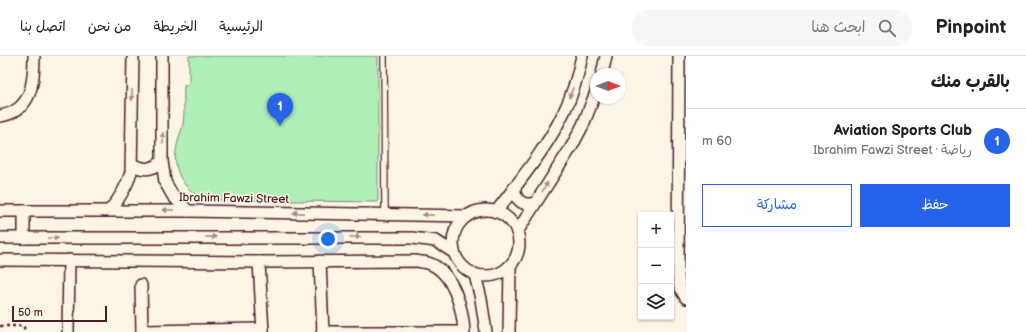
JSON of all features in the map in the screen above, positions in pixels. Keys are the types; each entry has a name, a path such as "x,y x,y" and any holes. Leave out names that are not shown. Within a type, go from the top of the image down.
{"street":[{"path":"0,116 17,109 29,97 34,80 34,56"},
{"path":"110,210 122,195 128,183 132,164 133,56"},
{"path":"162,56 162,161 165,182 173,196 188,210"},
{"path":"496,212 550,138 564,111 575,84 582,56"},
{"path":"603,68 606,56"},
{"path":"679,56 678,276 680,288 686,298"},
{"path":"517,232 572,146 591,104"},
{"path":"132,164 142,169 148,169 158,165 162,161"},
{"path":"515,186 515,194 519,200 526,204 535,203"},
{"name":"Ibrahim Fawzi Street","path":"0,211 188,210 467,216"},
{"path":"481,210 496,212 505,216 512,223 517,232 519,244 516,256 510,266 494,276 484,277 475,275 465,270 458,262 453,252 453,238 458,226 467,216 481,210"},
{"path":"24,211 24,238"},
{"path":"0,238 412,238 436,241 453,252"},
{"path":"0,260 260,262 320,261 416,261 429,263 440,270 449,281 455,293 463,318 464,332 322,332 320,261"},
{"path":"68,332 69,260"},
{"path":"141,285 142,331 263,330 260,262"},
{"path":"510,266 510,332"},
{"path":"475,275 481,299 486,332"}],"lane":[{"path":"384,56 385,214"}],"path":[{"path":"0,326 23,326 24,332"}],"green space":[{"path":"189,56 378,56 378,202 215,200 202,198 194,193 180,178 175,158 184,119 184,86 189,84"}],"place":[{"name":"Aviation Sports Club","path":"280,126"}]}
